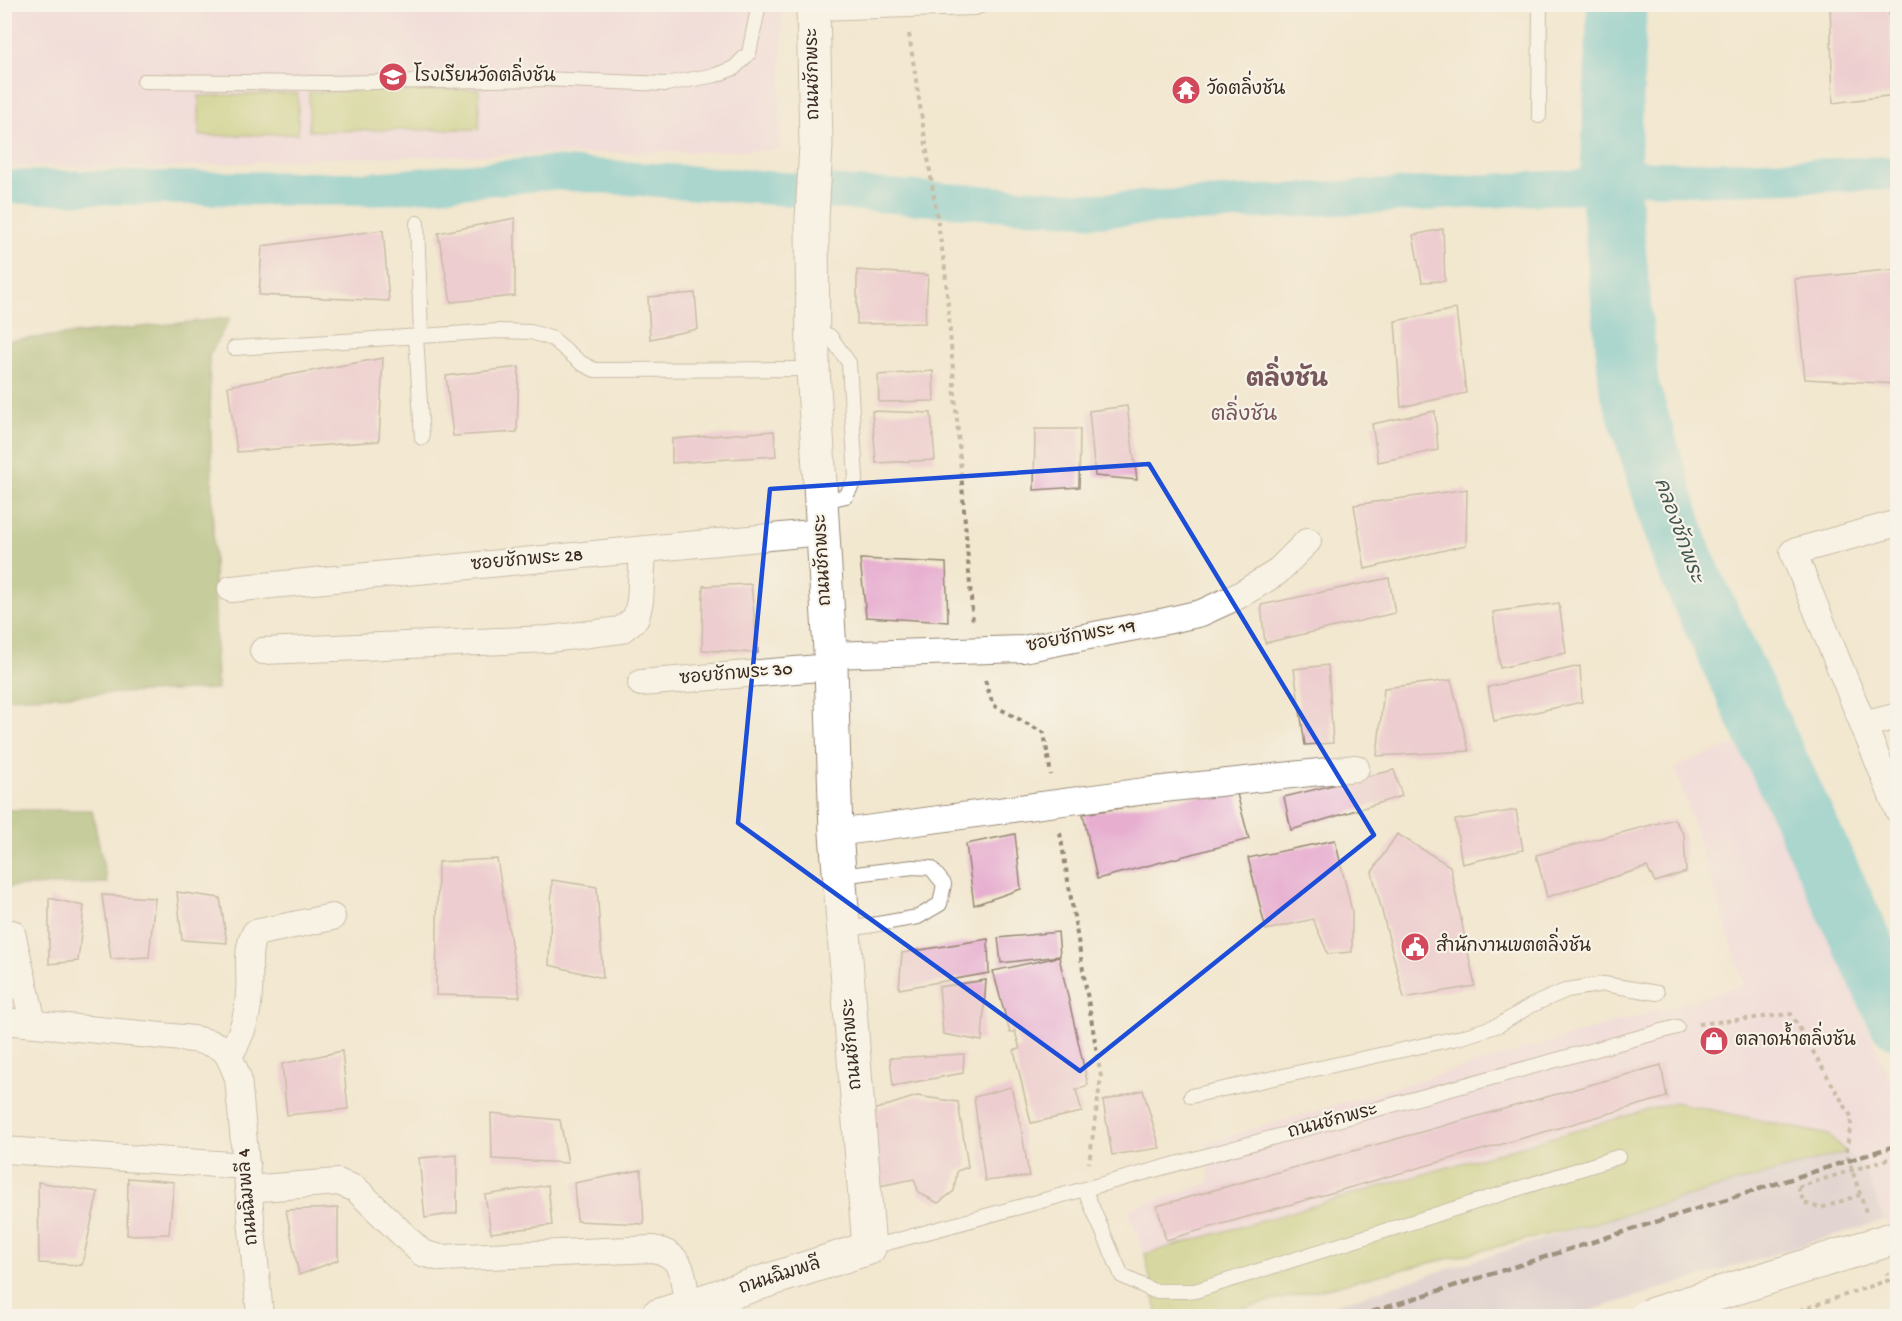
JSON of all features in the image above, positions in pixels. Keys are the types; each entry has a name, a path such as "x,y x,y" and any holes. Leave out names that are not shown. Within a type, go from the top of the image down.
{"street":[{"name":"ถนนชักพระ","path":"813,9 816,145 812,219 813,369 830,661 836,833 869,1248"},
{"name":"ซอยชักพระ 28","path":"231,589 642,550 821,517"},
{"path":"1898,522 1793,552 1898,810"},
{"name":"ซอยชักพระ 19","path":"830,661 975,650 1023,649 1200,613 1238,596 1276,573 1308,541"},
{"path":"263,651 550,639 621,630 636,618 640,601 642,550"},
{"name":"ซอยชักพระ 30","path":"641,683 830,661"},
{"path":"1863,725 1898,716"},
{"path":"836,833 1056,803 1356,768"},
{"path":"233,1067 246,1020 249,994 249,947 255,933 332,917"},
{"path":"12,933 33,1022"},
{"path":"4,1021 193,1038 220,1045 233,1067"},
{"name":"ถนนฉิมพลี 4","path":"233,1067 247,1178 260,1317"},
{"path":"4,1150 247,1178 338,1182 356,1189 422,1253 441,1258 653,1249 668,1252 680,1264 672,1312"},
{"path":"1647,1317 1898,1237"},
{"name":"ถนนฉิมพลี","path":"672,1312 869,1248"}],"lane":[{"path":"144,81 274,83 543,79 666,84 716,75 734,68 749,53 759,4"},
{"path":"813,9 975,8 985,4"},
{"path":"1539,116 1540,4"},
{"path":"417,223 422,438"},
{"path":"813,330 830,336 849,363 856,478 846,496 821,517"},
{"path":"234,348 418,335 498,331 531,332 553,339 581,363 595,370 813,369"},
{"path":"840,876 913,867 931,868 944,884 940,904 918,918 844,930"},
{"path":"1191,1095 1462,1037 1499,1025 1532,1005 1567,990 1604,984 1657,993"},
{"name":"ถนนชักพระ","path":"869,1248 1085,1191 1677,1027"},
{"path":"1085,1191 1122,1276 1154,1291 1195,1291 1618,1157"}],"path":[{"path":"915,8 923,126 945,269 975,650 993,705 1044,734 1101,1077 1085,1191"},
{"path":"1677,1027 1791,1014 1851,1118 1846,1152 1867,1216"},
{"path":"1860,1195 1821,1208 1804,1203 1798,1186 1898,1156"},
{"path":"1783,1317 1889,1280 1886,1269"}],"highlighted area":[{"path":"1149,464 1374,835 1080,1071 738,823 770,489"}],"shaded area":[{"name":"โรงเรียนวัดตลิ่งชัน","path":"5,5 783,5 780,150 323,158 155,168 5,164"},
{"name":"ตลาดน้ำตลิ่งชัน","path":"1747,739 1897,1097 1897,1251 1864,1167 1828,1135 1675,1102 1145,1254 1127,1209 1210,1183 1206,1143 1744,985 1675,767"},
{"path":"1846,1152 1864,1167 1884,1220 1573,1316 1298,1316 1587,1225"}],"green space":[{"path":"479,89 479,129 309,131 309,92"},
{"path":"298,93 298,134 199,136 199,96"},
{"path":"230,318 209,356 217,689 5,698 5,341"},
{"path":"4,810 92,810 107,883 5,887"},
{"path":"1675,1102 1828,1135 1846,1152 1587,1225 1210,1316 1158,1316 1145,1254"}],"building":[{"path":"1830,4 1888,4 1895,95 1833,103"},
{"path":"515,218 515,296 451,302 438,233"},
{"path":"1443,229 1445,281 1422,282 1413,235"},
{"path":"383,230 389,301 259,295 262,246"},
{"path":"1898,269 1898,384 1805,379 1795,279"},
{"path":"857,270 928,275 925,323 857,324"},
{"path":"695,293 698,329 650,339 648,297"},
{"path":"1456,309 1466,393 1401,407 1395,321"},
{"path":"383,358 379,441 237,452 228,386"},
{"path":"519,367 517,432 453,436 446,376"},
{"path":"933,371 934,401 879,402 878,375"},
{"path":"1127,406 1137,480 1095,476 1089,411"},
{"path":"872,411 931,413 935,460 876,463"},
{"path":"1435,411 1438,450 1378,462 1372,424"},
{"path":"1035,429 1080,429 1079,487 1034,490"},
{"path":"774,431 776,456 672,463 672,439"},
{"path":"1467,489 1466,545 1365,569 1354,505"},
{"path":"860,559 946,563 948,622 866,617"},
{"path":"1389,578 1395,613 1265,643 1261,605"},
{"path":"751,584 758,653 702,650 703,586"},
{"path":"1559,603 1566,653 1500,668 1493,612"},
{"path":"1328,665 1333,743 1305,745 1294,669"},
{"path":"1580,666 1582,702 1494,721 1488,687"},
{"path":"1451,680 1469,751 1377,756 1384,688"},
{"path":"1394,770 1402,796 1291,830 1284,797"},
{"path":"1236,790 1249,839 1097,879 1083,814"},
{"path":"1516,810 1523,850 1462,864 1455,820"},
{"path":"1674,819 1684,835 1686,872 1655,882 1647,867 1547,897 1536,855"},
{"path":"1015,834 1021,889 974,905 966,844"},
{"path":"1397,834 1450,866 1475,986 1404,998 1372,872"},
{"path":"1335,840 1352,911 1352,952 1328,954 1313,919 1266,930 1248,858"},
{"path":"497,859 520,997 436,995 438,862"},
{"path":"552,880 597,887 603,978 549,965"},
{"path":"177,892 220,898 227,943 182,940"},
{"path":"102,895 155,898 149,957 111,959"},
{"path":"49,898 84,906 78,961 49,964"},
{"path":"1058,932 1060,956 1001,963 998,938"},
{"path":"988,939 989,973 899,989 902,953"},
{"path":"1059,957 1088,1085 1076,1090 1082,1112 1031,1123 1014,1050 1020,1049 1015,1031 1010,1033 993,971"},
{"path":"986,980 982,1041 943,1034 939,987"},
{"path":"342,1051 348,1109 287,1115 282,1064"},
{"path":"964,1054 963,1073 893,1086 890,1058"},
{"path":"1661,1065 1667,1097 1166,1240 1157,1206"},
{"path":"1011,1087 1021,1127 1029,1176 985,1181 974,1097"},
{"path":"1143,1090 1160,1148 1112,1155 1103,1101"},
{"path":"917,1096 958,1102 968,1167 957,1171 954,1191 938,1203 919,1193 914,1179 874,1187 870,1111"},
{"path":"491,1113 560,1120 568,1163 492,1159"},
{"path":"457,1155 457,1213 425,1218 419,1158"},
{"path":"641,1170 644,1224 577,1221 574,1183"},
{"path":"128,1178 174,1182 169,1234 127,1235"},
{"path":"38,1182 98,1192 82,1265 39,1263"},
{"path":"548,1185 552,1225 491,1233 485,1195"},
{"path":"338,1208 338,1260 299,1275 286,1210"}],"waterway":[{"name":"คลองชักพระ","path":"1617,4 1610,185 1629,386 1682,556 1898,1019"},
{"path":"4,187 371,189 551,173 1096,210 1610,185"},
{"path":"1610,176 1693,179 1898,173"}],"railway":[{"path":"1359,1316 1898,1145"}],"place":[{"name":"โรงเรียนวัดตลิ่งชัน","path":"393,77"},
{"name":"วัดตลิ่งชัน","path":"1186,90"},
{"name":"สำนักงานเขตตลิ่งชัน","path":"1415,947"},
{"name":"ตลาดน้ำตลิ่งชัน","path":"1714,1041"}],"district":[{"name":"ตลิ่งชัน","path":"1287,381"},
{"name":"ตลิ่งชัน","path":"1244,416"}]}
